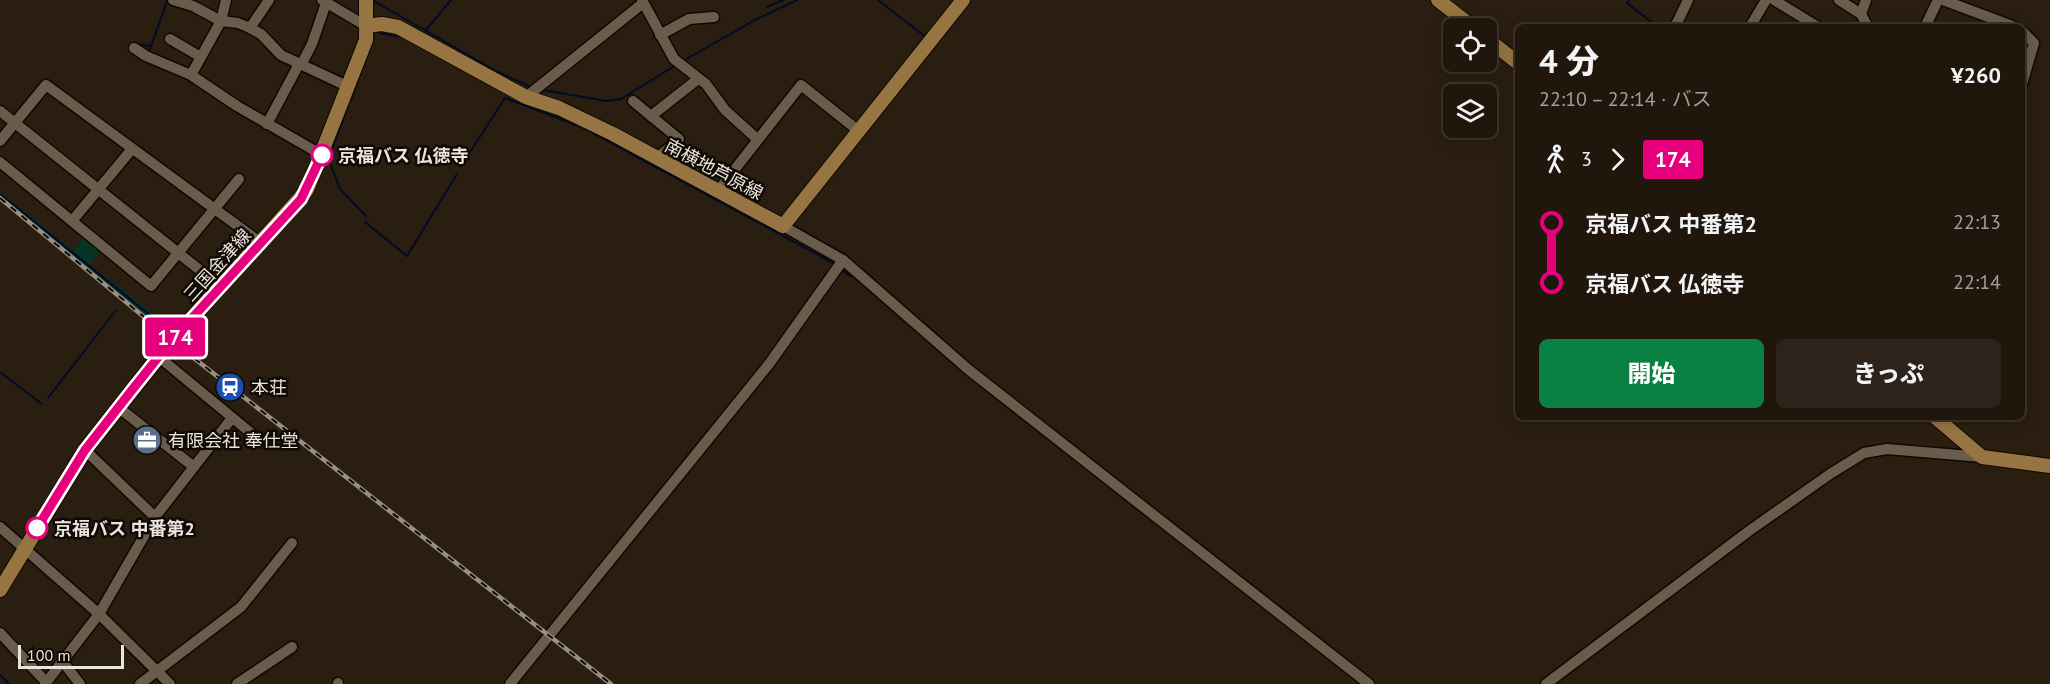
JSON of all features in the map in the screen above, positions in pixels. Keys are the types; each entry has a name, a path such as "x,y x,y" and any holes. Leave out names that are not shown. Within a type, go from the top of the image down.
{"main road":[{"name":"三国金津線","path":"0,590 85,450 118,407 159,357 301,199 322,155 366,40 366,0"},
{"path":"783,226 963,0"},
{"path":"1438,0 1461,18"},
{"name":"南横地芦原線","path":"366,26 382,24 398,27 526,97 570,113 783,226"},
{"path":"1497,47 1515,61"},
{"path":"1939,420 1982,457 2050,466"}],"street":[{"path":"173,0 193,6 221,21 238,23 261,33 281,55 349,87"},
{"path":"191,75 199,56 221,21 225,0"},
{"path":"250,28 269,0"},
{"path":"1676,24 1688,0"},
{"path":"1752,24 1766,0 1812,24"},
{"path":"1839,0 1861,14 1866,24"},
{"path":"1861,14 1866,0"},
{"path":"1926,24 1938,0"},
{"path":"1942,0 2003,24"},
{"path":"267,124 312,44 324,2 366,26"},
{"path":"526,97 642,2 674,59 715,93 725,110 757,139"},
{"path":"660,34 689,19 714,17"},
{"path":"2025,34 2034,42 2025,74"},
{"path":"170,39 199,56"},
{"path":"134,48 146,56 191,75 267,124 322,155"},
{"path":"651,116 698,79"},
{"path":"0,141 46,85 261,243"},
{"path":"717,192 801,85 860,132"},
{"path":"633,101 679,139 656,159"},
{"path":"0,111 221,287"},
{"path":"72,221 132,149"},
{"path":"0,162 151,286 239,179"},
{"path":"783,226 843,260 969,370 1369,684"},
{"path":"510,684 769,364 843,260"},
{"path":"159,357 257,438"},
{"path":"118,407 194,467"},
{"path":"0,633 46,683 99,614 155,517 232,418"},
{"path":"1546,684 1749,531 1864,453 1887,449 1982,457"},
{"path":"85,450 155,517"},
{"path":"0,527 99,614 171,684"},
{"path":"140,684 241,607 292,543"},
{"path":"237,684 292,647"},
{"path":"63,662 80,684"}],"green space":[{"path":"0,192 73,251 84,237 101,250 90,265 173,328 169,333 0,201"}],"waterway":[{"path":"372,0 496,71 531,87"},
{"path":"426,30 451,0"},
{"path":"767,7 783,0"},
{"path":"683,61 755,20 797,0"},
{"path":"878,0 927,38"},
{"path":"1629,0 1627,3 1654,24"},
{"path":"149,52 167,1"},
{"path":"379,33 403,37"},
{"path":"351,100 374,36"},
{"path":"135,44 150,46"},
{"path":"543,90 606,101 621,99 676,65"},
{"path":"461,166 505,98 584,128 833,263"},
{"path":"329,157 348,106"},
{"path":"330,163 340,189 366,216"},
{"path":"365,222 407,256 457,174"},
{"path":"0,194 171,332"},
{"path":"843,271 850,276"},
{"path":"48,398 116,310"},
{"path":"0,372 42,404"},
{"path":"0,675 9,684"}],"railway":[{"path":"0,198 195,359 611,684"}],"bus line":[{"name":"174","path":"37,528 85,450 172,340 301,199 314,177 322,155"}],"place":[{"name":"京福バス 仏徳寺","path":"322,155"},
{"name":"本荘","path":"230,387"},
{"name":"有限会社 奉仕堂","path":"147,440"},
{"name":"京福バス 中番第2","path":"37,528"}]}
